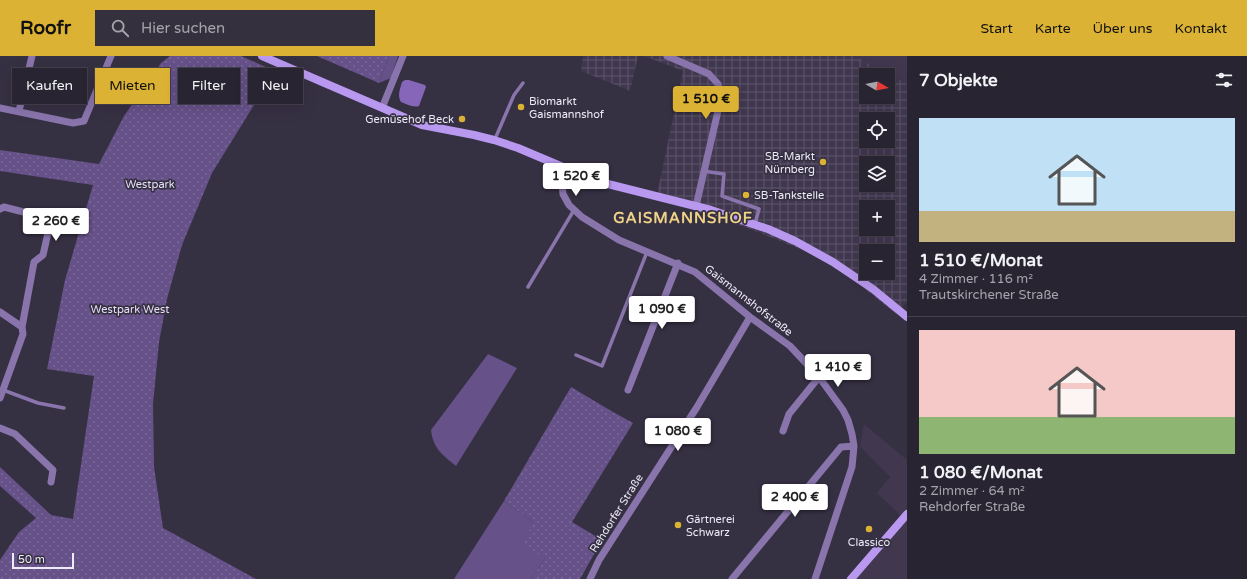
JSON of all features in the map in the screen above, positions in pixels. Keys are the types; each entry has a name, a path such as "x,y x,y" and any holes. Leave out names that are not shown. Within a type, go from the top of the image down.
{"street":[{"path":"18,111 32,56"},
{"path":"0,108 73,123 84,121 111,56"},
{"path":"262,56 426,126 494,140 518,148 566,169 606,184 696,206 755,224 795,242 833,262 873,289 907,317"},
{"path":"382,108 403,56"},
{"path":"667,56 710,74 718,84 721,98 696,206"},
{"name":"Gaismannshofstraße","path":"566,169 562,179 562,189 565,200 574,210 582,217 619,240 678,263 695,272 750,317 790,346 819,377 848,420 854,446 852,467 815,579"},
{"path":"0,209 4,207 43,217 50,224 43,255 34,262 22,327 23,334 0,398"},
{"path":"628,390 678,263"},
{"path":"0,312 22,327"},
{"name":"Rehdorfer Straße","path":"590,579 599,560 697,407 750,317"},
{"path":"783,431 789,414 819,377"},
{"path":"0,428 15,434 53,470 51,482"},
{"path":"732,579 841,447 854,446"},
{"path":"851,579 907,514"}],"lane":[{"path":"494,140 514,95 524,83"},
{"path":"703,171 724,174 722,196 759,209 755,224"},
{"path":"528,287 574,210"},
{"path":"576,355 602,366 648,252"},
{"path":"3,390 38,403 64,408"}],"shaded area":[{"path":"583,56 638,56 630,91 581,71"},
{"path":"644,56 854,56 877,68 859,68 859,104 895,104 895,78 907,84 907,302 896,314 855,281 810,253 748,228 696,211 657,194 683,71"},
{"path":"854,56 907,56 907,84 895,78 895,68 877,68"},
{"path":"405,80 425,85 426,87 419,106 412,106 401,102 399,92 402,82"},
{"path":"864,424 907,460 907,579 851,579 902,517 877,493 890,477 860,446"}],"green space":[{"name":"Westpark","path":"170,56 241,56 268,68 248,68 248,104 255,104 212,173 182,245 167,299 159,342 153,404 154,467 163,528 256,579 0,579 0,560 19,532 36,518 0,486 0,467 51,515 73,519 94,376 47,369 65,280 93,185 0,171 0,150 99,164 124,116 132,104 170,104 170,68 158,68"},
{"path":"317,56 389,56 379,83"},
{"path":"389,56 398,56 391,78 379,83"},
{"path":"488,354 517,368 456,466 436,447 431,430"},
{"path":"571,387 633,423 572,522 602,540 580,579 531,579 545,559 522,543 534,523 504,501"},
{"path":"504,501 534,523 545,559 531,579 454,579"}],"place":[{"name":"Biomarkt Gaismannshof","path":"521,107"},
{"name":"Gemüsehof Beck","path":"462,119"},
{"name":"SB-Markt Nürnberg","path":"823,162"},
{"name":"SB-Tankstelle","path":"746,195"},
{"name":"Gärtnerei Schwarz","path":"678,525"},
{"name":"Classico","path":"869,529"}],"district":[{"name":"GAISMANNSHOF","path":"683,218"}],"park label":[{"name":"Westpark West","path":"130,309"}]}
